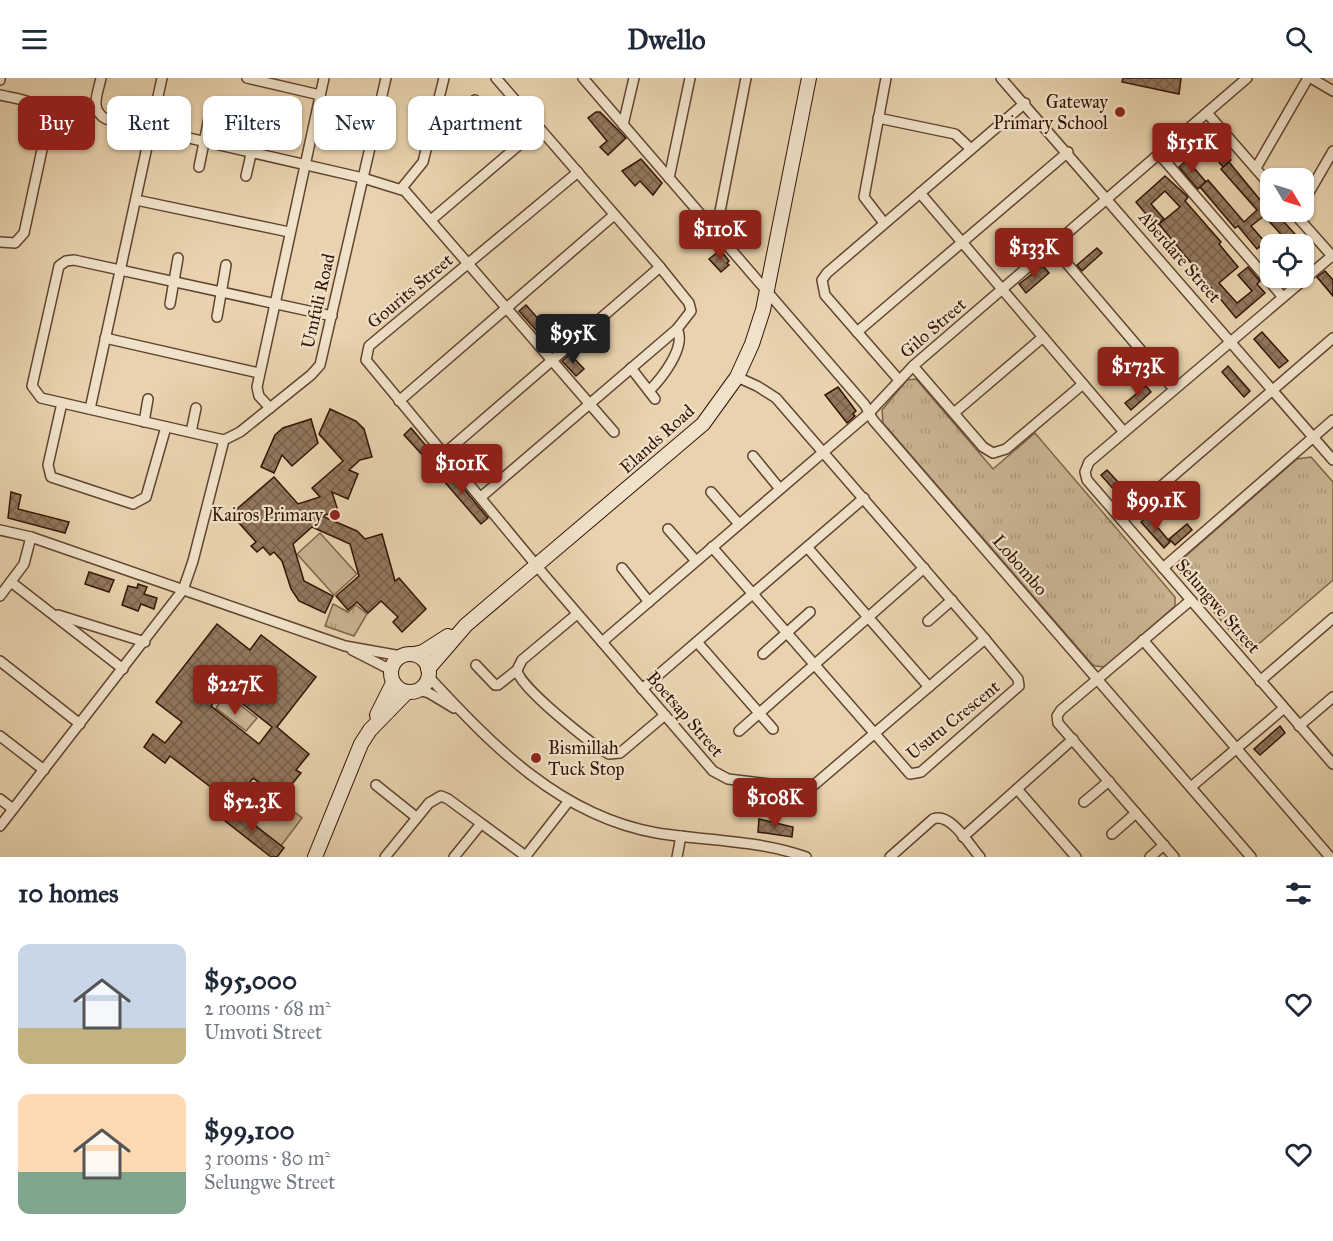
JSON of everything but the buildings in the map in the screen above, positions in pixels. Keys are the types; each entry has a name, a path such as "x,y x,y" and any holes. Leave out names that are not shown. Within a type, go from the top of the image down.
{"street":[{"path":"101,78 95,104 99,115 107,119"},
{"path":"158,96 162,78"},
{"path":"248,78 320,95"},
{"path":"270,408 257,391 259,373 324,78"},
{"name":"Umfuli Road","path":"224,440 240,432 320,365 386,78"},
{"path":"440,96 444,78"},
{"path":"496,78 511,96"},
{"name":"Lobombo","path":"583,78 1251,857"},
{"path":"623,125 634,78"},
{"path":"669,178 690,78"},
{"path":"716,232 746,78"},
{"name":"Elands Road","path":"407,655 423,652 466,625 689,438 715,409 736,377 758,327 809,78"},
{"path":"884,223 864,197 886,78"},
{"name":"Aberdare Street","path":"1001,78 1068,152 1333,460"},
{"name":"Gilo Street","path":"602,642 869,413 913,366 1247,78"},
{"path":"1256,168 1310,78 1333,91"},
{"path":"0,95 37,105 46,111 48,118 24,233 15,243 0,242"},
{"path":"899,380 825,295 822,280 884,223 1025,103"},
{"path":"1207,113 1260,173"},
{"path":"878,118 955,134 971,149"},
{"path":"482,497 677,329 689,316 691,307 660,267 544,134"},
{"path":"199,167 203,146"},
{"path":"90,409 147,150"},
{"path":"238,150 363,178 401,189 431,220 614,432"},
{"path":"246,176 251,150"},
{"path":"401,189 423,162 427,150"},
{"path":"431,220 513,150"},
{"path":"1314,184 1333,151"},
{"path":"856,332 1068,152"},
{"path":"1159,153 1282,296"},
{"name":"Gourits Street","path":"537,566 445,453 367,364 367,349 578,172"},
{"path":"920,193 1124,432"},
{"path":"136,200 289,232"},
{"path":"399,401 614,215"},
{"path":"1304,222 1333,256"},
{"path":"1052,246 1174,388"},
{"name":"Selungwe Street","path":"1333,256 1282,296 1174,388 1089,462 1084,472 1087,480 1333,764"},
{"path":"170,304 178,258"},
{"path":"0,826 145,642 183,590 193,561 224,440 41,398 32,386 58,268 63,262 71,260 332,316"},
{"path":"217,317 226,265"},
{"path":"445,453 660,267"},
{"path":"631,368 652,395 668,368 678,344 680,337 677,329"},
{"path":"954,413 1043,337"},
{"path":"105,338 259,373"},
{"path":"1122,520 1333,338"},
{"path":"913,366 983,447 998,453 1006,449 1083,384"},
{"name":"Usutu Crescent","path":"712,547 905,770 916,774 1017,689 1019,682 985,639 824,451 776,398 758,386 736,377"},
{"path":"144,422 148,399"},
{"path":"62,403 48,465 51,477 133,504 146,497 166,427"},
{"path":"191,432 196,408"},
{"path":"1163,568 1333,420"},
{"path":"753,456 780,489"},
{"path":"711,492 739,524"},
{"path":"642,689 864,498"},
{"path":"668,529 696,561"},
{"path":"0,530 31,537 345,646 423,659 428,673 471,720 526,773 568,802 621,824 681,836 769,848 806,857"},
{"path":"0,596 27,558 31,537"},
{"path":"807,547 929,687"},
{"name":"Boetsap Street","path":"537,566 664,715 720,776 803,788 818,783 985,639"},
{"path":"622,568 649,602"},
{"path":"739,731 924,568"},
{"path":"11,582 123,669"},
{"path":"928,621 952,600"},
{"path":"1174,857 1058,723 1058,713 1191,600"},
{"path":"763,654 810,612"},
{"path":"54,614 145,642"},
{"path":"476,665 497,686 517,670 522,660 577,614"},
{"path":"1260,681 1333,618"},
{"name":"Elands Road","path":"428,673 466,625"},
{"path":"1143,640 1330,857"},
{"path":"697,642 773,729"},
{"path":"345,646 413,691 438,698 471,720"},
{"path":"315,857 355,758 370,730 392,676 395,660 407,655"},
{"path":"0,661 80,724"},
{"path":"517,670 520,680 553,711 609,754 620,753 664,715"},
{"path":"370,730 413,691 428,673"},
{"path":"1299,726 1333,697"},
{"path":"1191,788 1283,709"},
{"path":"0,736 44,770"},
{"path":"963,837 1073,739"},
{"path":"1084,802 1109,781"},
{"path":"375,785 416,817"},
{"path":"1017,789 1076,857"},
{"path":"385,857 416,817 433,799 441,796 526,857 568,802"},
{"path":"0,799 13,809"},
{"path":"1112,834 1136,813"},
{"path":"890,857 936,818 946,819 979,857"},
{"path":"454,857 480,825"},
{"path":"677,857 681,836"},
{"path":"1150,857 1164,845"}],"green space":[{"path":"916,379 993,469 1035,433 1175,597 1175,606 1105,667 1091,663 883,423 882,410 907,380"},
{"path":"1311,457 1333,482 1333,580 1254,648 1243,646 1179,571 1180,561 1297,459"},
{"path":"320,533 357,574 334,595 297,554"},
{"path":"333,604 348,612 356,605 367,614 354,636 325,626"},
{"path":"226,694 257,718 246,731 216,708"},
{"path":"257,783 302,818 281,846 235,810"}],"place":[{"name":"Gateway Primary School","path":"1120,112"},
{"name":"Kairos Primary","path":"335,515"},
{"name":"Bismillah Tuck Stop","path":"536,758"}]}
